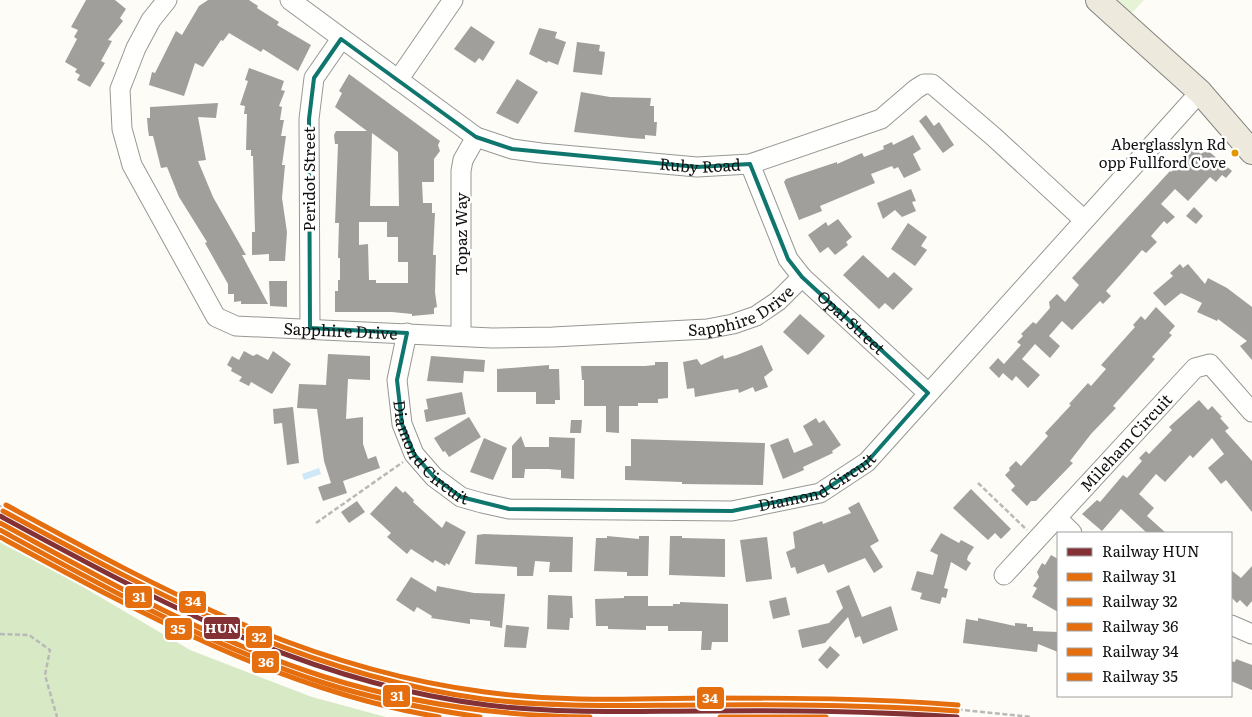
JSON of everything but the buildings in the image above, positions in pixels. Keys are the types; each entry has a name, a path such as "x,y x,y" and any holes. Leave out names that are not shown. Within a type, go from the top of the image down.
{"main road":[{"path":"1098,0 1200,92 1252,152"}],"street":[{"name":"Sapphire Drive","path":"168,0 151,20 136,48 120,89 122,129 132,166 216,317 236,326 553,337 707,329 733,324 756,316 778,301 802,277"},
{"name":"Ruby Road","path":"290,0 476,137 512,149 541,153 698,167 750,164 881,119 916,89 924,84 932,84 987,130 1084,220"},
{"path":"398,80 453,0"},
{"name":"Peridot Street","path":"310,328 309,119 314,78 340,38"},
{"name":"Diamond Circuit","path":"407,333 397,380 402,424 414,454 434,477 461,496 509,509 732,511 820,493 866,462 1200,92"},
{"name":"Topaz Way","path":"462,335 461,170 463,160 476,137"},
{"name":"Opal Street","path":"750,164 788,258 802,277 928,393"},
{"name":"Mileham Circuit","path":"1004,575 1058,519 1195,368 1210,364 1252,412"},
{"path":"1058,519 1071,532"},
{"path":"1232,625 1252,634"}],"path":[{"path":"316,523 414,454"},
{"path":"978,483 1038,540"},
{"path":"0,506 181,602 283,646 367,672 473,695 550,702 911,705 1032,717"},
{"path":"0,634 29,635 50,650 45,675 57,717"}],"highlighted area":[{"path":"341,39 476,137 512,149 697,167 750,164 788,259 802,277 928,393 867,462 820,493 732,511 509,509 461,497 434,477 414,454 402,424 397,380 407,333 310,328 309,119 314,78"}],"green space":[{"path":"1118,0 1144,0 1131,14"},
{"path":"0,538 190,650 312,697 386,717 0,717"}],"water":[{"path":"319,468 321,474 304,480 302,474"}],"rail line":[{"name":"34","path":"6,505 121,567 237,622 296,645 357,665 419,681 485,692 567,699 831,699 958,705"},
{"name":"32","path":"3,511 119,573 234,628 293,651 354,671 417,687 483,699 538,704 830,705 957,711"},
{"name":"HUN","path":"0,516 117,578 235,634 295,658 357,678 421,694 487,705 541,710 832,711 957,717"},
{"name":"31","path":"0,523 159,608 199,627 240,646 325,677 390,694 456,707 523,714 590,717"},
{"name":"36","path":"0,530 157,614 238,651 279,667 321,682 380,698 480,717"},
{"name":"35","path":"0,537 159,620 267,668 323,688 380,705 439,717"},
{"name":"31","path":"720,717 826,717"}],"place":[{"name":"Aberglasslyn Rd opp Fullford Cove","path":"1235,153"}]}
